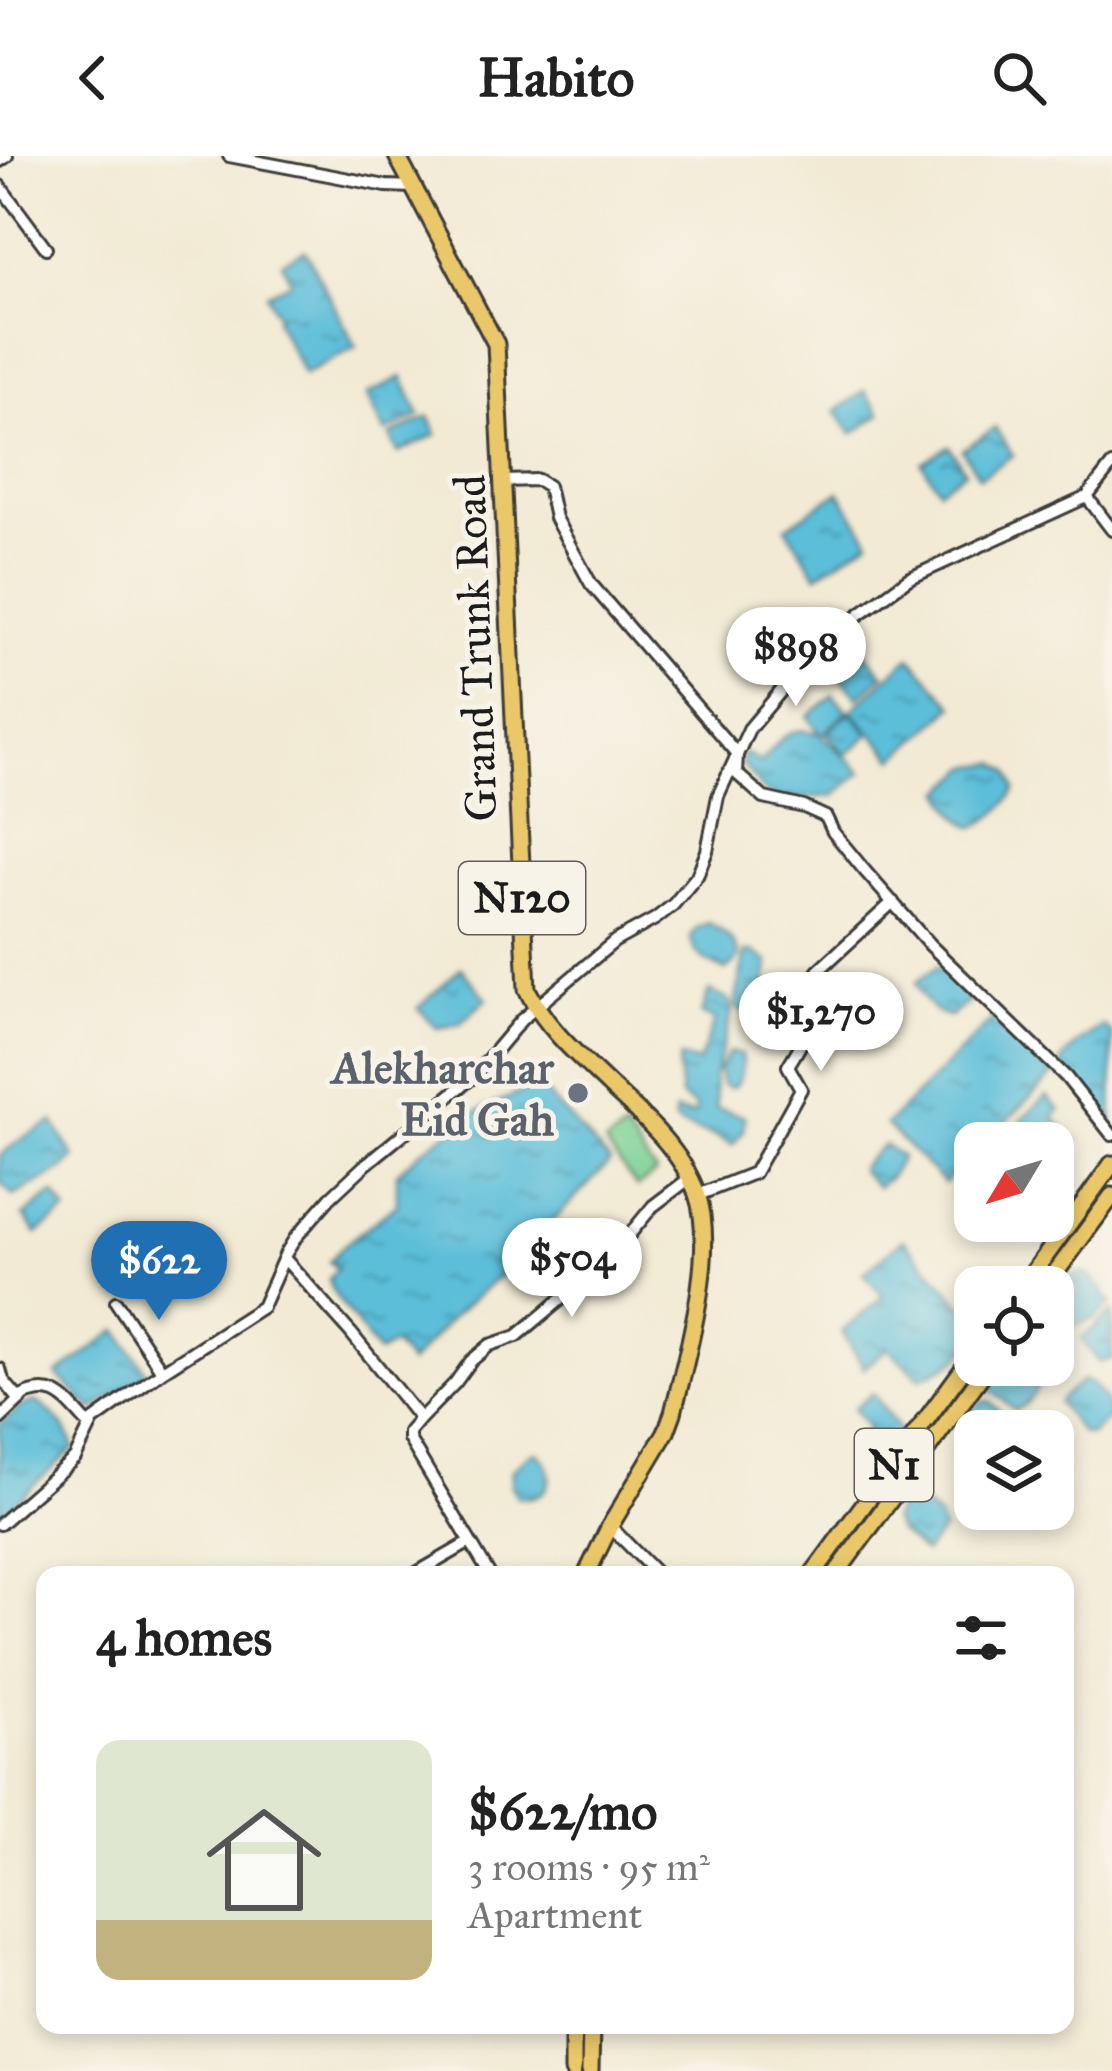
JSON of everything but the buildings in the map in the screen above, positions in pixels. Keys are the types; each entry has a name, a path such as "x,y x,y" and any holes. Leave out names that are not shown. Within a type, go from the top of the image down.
{"highway":[{"name":"Grand Trunk Road","path":"397,156 496,344 527,989 566,1044 657,1129 690,1178 704,1223 703,1263 673,1413 590,1566"},
{"path":"1038,1266 1112,1163"},
{"path":"1060,1266 1112,1196"},
{"name":"N1","path":"819,1566 954,1382"},
{"name":"N1","path":"842,1566 973,1386"},
{"path":"573,2034 573,2071"},
{"path":"590,2071 591,2034"}],"street":[{"path":"229,156 386,187 414,187"},
{"path":"0,186 46,248"},
{"path":"0,1524 75,1458 93,1421 262,1307 296,1237 330,1198 474,1076 536,1007 615,941 674,905 697,876 718,796 749,729 813,653 908,579 1087,497 1112,465"},
{"path":"503,482 538,480 548,486 555,518 591,584 737,754 736,772 764,798 826,817 833,832 892,902 957,974 1066,1077 1112,1135"},
{"path":"1087,497 1112,530"},
{"path":"698,1196 754,1173 801,1089 788,1066 803,1035 790,1013 818,971 892,902"},
{"path":"485,1566 409,1432 471,1360 490,1345 517,1336 592,1280 653,1206 690,1178"},
{"path":"284,1258 421,1420"},
{"path":"116,1302 163,1371"},
{"path":"0,1370 18,1398 26,1395"},
{"path":"0,1419 34,1389 50,1390 90,1426"},
{"path":"610,1526 649,1566"},
{"path":"429,1566 470,1542"}],"green space":[{"path":"625,1130 656,1173 637,1187 605,1144"}],"water":[{"path":"305,250 356,347 304,375 267,294 291,282 282,262"},
{"path":"402,377 420,415 385,432 367,395"},
{"path":"865,391 881,414 852,434 836,411"},
{"path":"429,417 437,434 398,453 390,436"},
{"path":"995,428 1013,455 980,477 962,450"},
{"path":"949,446 965,471 939,489 922,463"},
{"path":"839,492 870,540 817,575 786,527"},
{"path":"852,638 884,674 858,697 826,662"},
{"path":"910,657 954,706 895,759 851,710"},
{"path":"833,695 848,711 822,735 862,772 834,796 784,799 764,792 742,764 743,753 760,762 793,732 821,734 808,717"},
{"path":"850,712 870,734 846,755 827,733"},
{"path":"997,763 1010,772 1016,790 998,812 973,827 955,812 944,791 969,767"},
{"path":"709,923 737,951 739,957 725,970 694,948 691,935"},
{"path":"745,952 769,962 761,996 747,1015 735,1006"},
{"path":"937,967 971,1000 950,1017 929,1005 916,983"},
{"path":"461,968 487,999 459,1024 437,1028 418,1008"},
{"path":"709,991 729,1000 732,1012 714,1077 716,1108 745,1116 744,1131 732,1145 675,1122 675,1112 694,1115 696,1111 681,1097 678,1068 680,1058 698,1063 715,1020 701,1014"},
{"path":"996,1016 1054,1074 1006,1122 954,1122 954,1173 944,1183 886,1125"},
{"path":"1103,1026 1112,1034 1112,1127 1062,1061"},
{"path":"729,1052 741,1055 742,1064 735,1086 729,1088 722,1084 719,1070"},
{"path":"538,1085 610,1162 409,1364 394,1344 378,1353 333,1292 329,1279 337,1268 329,1262 397,1204 397,1173 420,1152 455,1127 459,1129 473,1113"},
{"path":"1047,1096 1060,1110 1054,1117 1059,1122 1021,1120"},
{"path":"53,1122 75,1158 14,1196 0,1182 0,1155"},
{"path":"885,1145 901,1157 890,1177 877,1187 861,1167"},
{"path":"54,1194 67,1212 37,1234 24,1216"},
{"path":"903,1239 954,1296 954,1360 920,1378 888,1348 864,1368 842,1332 883,1296 864,1273"},
{"path":"1086,1273 1111,1303 1095,1318 1074,1326 1074,1275"},
{"path":"1112,1312 1112,1359 1099,1362 1081,1339"},
{"path":"118,1330 147,1373 93,1410 57,1375"},
{"path":"1084,1380 1101,1394 1111,1415 1090,1435 1081,1433 1074,1424 1074,1410 1063,1410 1058,1403"},
{"path":"990,1386 1038,1386 1015,1410"},
{"path":"873,1393 903,1436 872,1480 850,1450 869,1428 853,1409"},
{"path":"36,1401 60,1422 74,1449 0,1515 0,1424 23,1405"},
{"path":"989,1401 999,1410 973,1410"},
{"path":"536,1452 548,1467 548,1484 538,1495 518,1497 511,1486 512,1470"},
{"path":"915,1498 938,1518 943,1530 924,1553 898,1531 892,1519 900,1505"}],"place":[{"name":"Alekharchar Eid Gah","path":"578,1093"}]}
